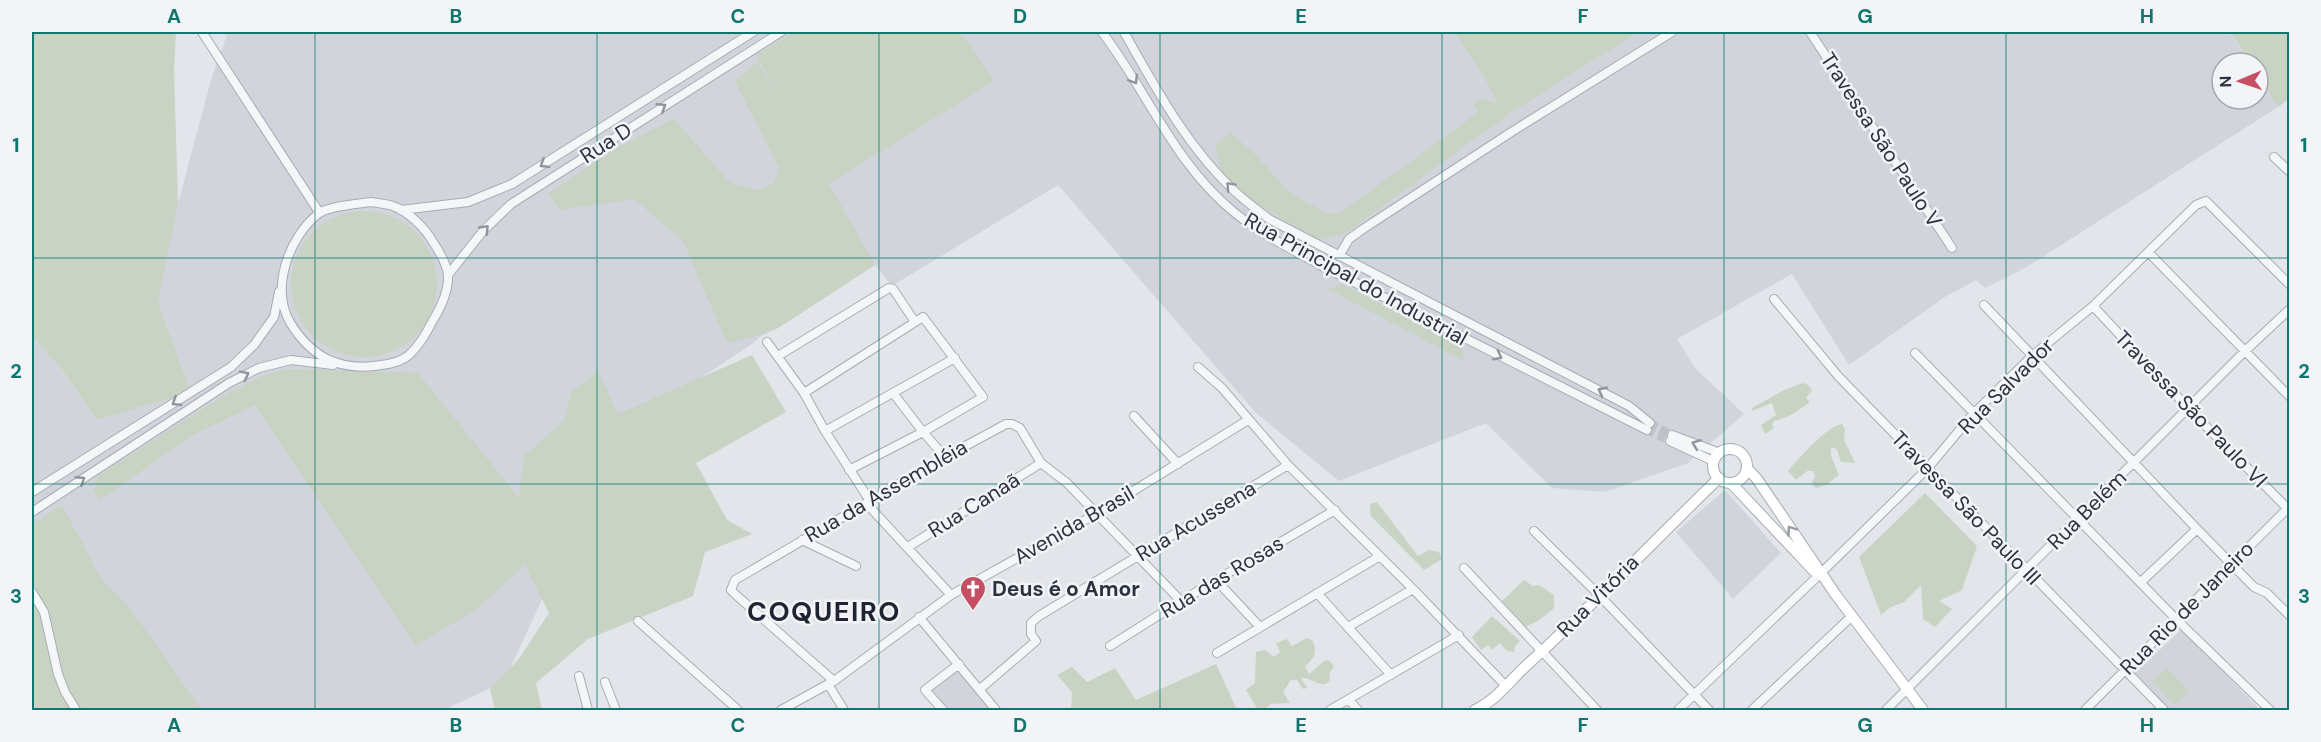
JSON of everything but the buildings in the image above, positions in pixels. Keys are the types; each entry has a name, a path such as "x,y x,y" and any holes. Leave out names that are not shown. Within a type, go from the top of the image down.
{"main road":[{"path":"1731,483 1743,478 1747,468 1747,462 1739,451 1733,449 1717,457 1714,470 1719,478 1731,483 1820,574"},
{"path":"1747,468 1757,479 1820,574 1923,711"},
{"name":"Rua Vitória","path":"1475,711 1491,701 1719,478"}],"street":[{"path":"202,32 319,212"},
{"name":"Rua D","path":"402,210 468,202 513,184 753,32"},
{"name":"Rua D","path":"448,274 483,231 511,204 781,32"},
{"name":"Rua Principal do Industrial","path":"1102,32 1120,56 1168,136 1194,172 1234,212 1279,242 1625,421 1648,427 1629,406 1269,219 1239,196 1206,161 1179,124 1124,32"},
{"path":"1339,256 1349,239 1363,229 1513,131 1672,32"},
{"name":"Travessa São Paulo V","path":"1810,32 1952,248"},
{"path":"632,108 640,121"},
{"path":"2274,157 2289,172"},
{"path":"1194,172 1206,161"},
{"name":"Rua Salvador","path":"1678,711 1927,469 1973,414 2032,356 2093,306 2196,205 2206,201 2289,285"},
{"path":"32,492 231,367 254,345 274,317 286,261 295,241 319,212 371,202 402,210 427,231 448,274 444,297 435,317 422,342 407,357 385,365 358,368 291,360 259,368 229,383 32,512"},
{"path":"2149,253 2289,397"},
{"path":"280,286 287,318 301,340 337,365"},
{"path":"778,356 889,288 893,289 915,322"},
{"name":"Travessa São Paulo III","path":"1774,299 1839,377 2164,711"},
{"path":"1984,305 2231,564 2254,587 2267,592 2289,616"},
{"name":"Travessa São Paulo VI","path":"2093,306 2188,408 2288,509"},
{"name":"Rua Belém","path":"1886,711 2289,309"},
{"path":"804,393 923,317 983,397 923,432 849,470"},
{"path":"767,342 804,393 869,503 951,595"},
{"path":"1915,353 2177,620 2270,711"},
{"path":"825,431 955,358"},
{"path":"1198,367 1222,388 1288,465 1459,635 1505,685"},
{"path":"893,393 945,457"},
{"path":"1625,421 1629,406"},
{"path":"1134,416 1178,464"},
{"name":"Avenida Brasil","path":"781,711 831,683 951,595 1096,514 1248,420"},
{"name":"Rua da Assembléia","path":"831,683 731,590 735,580 999,427 1012,424 1020,428 1041,463"},
{"path":"1671,438 1717,457"},
{"path":"1041,463 1054,472 1180,601"},
{"name":"Rua Canaã","path":"908,547 1041,463"},
{"name":"Rua Acussena","path":"980,689 1036,641 1031,634 1031,623 1039,616 1288,465"},
{"name":"Rua Rio de Janeiro","path":"2085,711 2288,509"},
{"name":"Rua das Rosas","path":"1110,646 1180,601 1335,510"},
{"path":"2141,582 2197,529"},
{"path":"1534,531 1599,595 1709,711"},
{"path":"802,540 856,566"},
{"path":"1217,653 1380,556"},
{"path":"1464,568 1597,711"},
{"path":"1216,580 1260,627"},
{"path":"1348,627 1413,589"},
{"path":"32,592 44,612 58,674 76,711"},
{"path":"1317,593 1391,675"},
{"path":"1752,711 1852,616"},
{"path":"919,617 996,711"},
{"path":"638,621 738,711"},
{"path":"1330,711 1459,635"},
{"path":"943,711 926,690 959,664"},
{"path":"579,676 588,711"},
{"path":"605,682 616,711"},
{"path":"831,683 844,711"},
{"path":"1348,700 1358,711"}],"shaded area":[{"path":"228,32 2229,32 2242,51 2210,51 2210,111 2270,111 2270,95 2278,107 2025,268 1985,288 1976,280 1945,297 1849,365 1792,274 1677,339 1695,368 1744,414 1688,463 1605,492 1552,488 1486,423 1339,481 1256,413 1058,185 892,286 875,265 778,328 761,336 619,432 504,682 443,710 32,710 32,329 97,420 191,392 158,302 160,271 211,80"},
{"path":"1725,490 1781,553 1733,599 1676,532"},
{"path":"2182,629 2260,710 2169,710 2135,673"},
{"path":"958,669 991,710 946,710 931,692"}],"green space":[{"path":"32,32 176,32 174,70 178,204 158,302 191,392 97,420 61,369 32,335"},
{"path":"794,32 960,32 994,81 829,184 875,265 778,328 727,343 683,241 634,199 559,210 549,193 615,149 674,119 730,183 759,190 774,183 779,168 735,81 758,62 785,106 756,55"},
{"path":"1455,32 1638,32 1510,113 1346,233 1321,240 1309,234 1251,199 1227,178 1220,167 1216,144 1231,133 1255,154 1288,191 1325,213 1340,213 1479,112 1473,105 1482,99 1497,103 1493,92"},
{"path":"2230,32 2289,32 2289,99 2278,107 2270,94 2270,51 2242,51"},
{"path":"364,211 392,217 415,233 431,256 437,284 431,312 415,335 392,351 364,357 336,351 313,335 297,312 291,284 297,256 313,233 336,217"},
{"path":"1342,284 1462,346 1464,361 1328,289"},
{"path":"752,355 786,412 696,463 727,520 752,534 705,552 693,596 588,639 536,683 542,710 495,710 490,689 518,660 549,613 525,565 476,610 416,645 255,405 193,435 100,500 94,490 99,475 226,394 261,376 288,369 418,373 519,498 524,456 564,420 571,393 598,371 618,414"},
{"path":"1803,383 1812,390 1806,398 1810,402 1793,414 1774,421 1772,424 1774,428 1765,434 1761,425 1776,415 1772,403 1752,411 1752,408 1784,390"},
{"path":"1842,424 1845,429 1844,440 1855,463 1841,462 1837,449 1831,447 1831,456 1839,475 1826,485 1816,488 1812,484 1815,475 1813,471 1807,471 1796,480 1788,471 1829,430"},
{"path":"1925,493 1977,546 1962,590 1939,601 1952,609 1935,627 1923,619 1921,585 1904,602 1891,607 1881,615 1859,557"},
{"path":"1377,502 1418,556 1429,550 1439,552 1442,559 1424,570 1370,515 1370,504"},
{"path":"62,505 102,580 130,608 202,710 32,710 32,524"},
{"path":"1524,580 1533,586 1539,585 1554,595 1554,608 1538,621 1525,627 1502,601"},
{"path":"1492,616 1520,641 1515,646 1514,652 1507,651 1500,643 1492,650 1488,645 1481,650 1472,637"},
{"path":"1307,638 1313,641 1315,648 1313,657 1305,666 1309,674 1324,661 1329,660 1334,666 1329,674 1330,680 1323,684 1301,678 1307,688 1303,689 1297,680 1291,680 1283,692 1290,703 1271,704 1263,710 1258,710 1246,690 1255,683 1256,652 1265,650 1274,657 1280,652 1276,643 1287,639 1292,646"},
{"path":"1216,664 1237,710 1071,710 1072,692 1057,675 1072,667 1087,682 1115,668 1136,700"},
{"path":"2166,668 2189,691 2175,705 2152,681"}],"tunnel":[{"path":"1650,423 1672,435"},
{"path":"1647,430 1670,441"}],"place":[{"name":"Deus é o Amor","path":"973,612"}],"district":[{"name":"COQUEIRO","path":"824,612"}]}
